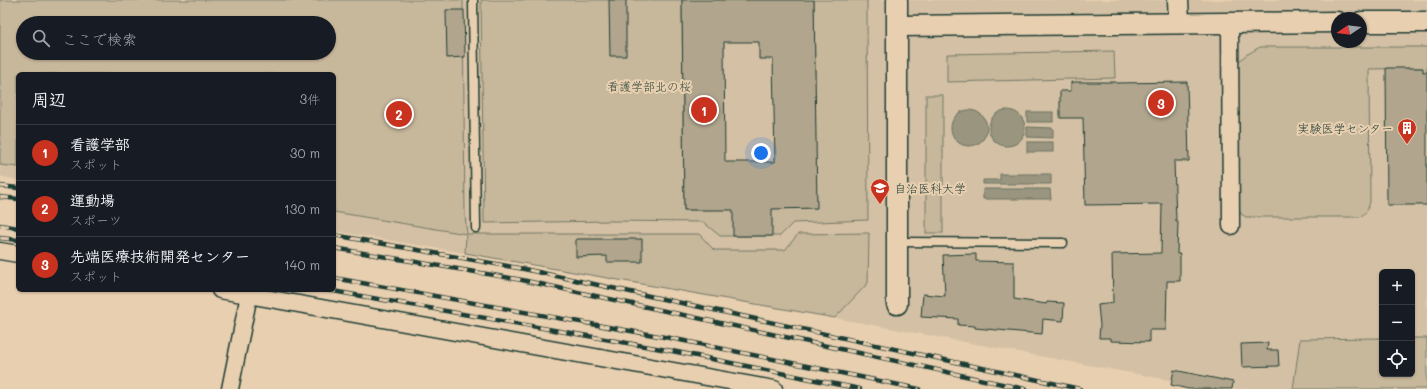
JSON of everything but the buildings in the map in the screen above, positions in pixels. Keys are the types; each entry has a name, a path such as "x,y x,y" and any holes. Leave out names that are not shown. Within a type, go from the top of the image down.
{"street":[{"path":"897,0 897,304"},
{"path":"1178,0 1179,22"},
{"path":"898,26 1179,22 1331,22"},
{"path":"1230,22 1231,226"},
{"path":"1367,22 1427,22"},
{"path":"0,251 16,254"},
{"path":"232,292 774,389"},
{"path":"230,389 249,295"}],"lane":[{"path":"473,0 476,228"},
{"path":"898,242 1064,243"}],"shaded area":[{"name":"自治医科大学","path":"0,0 1427,0 1427,389 1218,389 835,318 336,231 336,72 16,72 16,180 0,176"},
{"path":"973,110 982,115 986,121 986,135 982,141 973,146 965,146 956,141 952,135 951,124 956,115 962,111"},
{"path":"1010,110 1020,115 1024,121 1024,135 1020,141 1014,145 1004,146 994,141 990,135 989,125 994,115 1000,111"},
{"path":"1027,112 1053,112 1053,122 1027,122"},
{"path":"1027,127 1053,128 1053,138 1027,137"},
{"path":"1027,142 1053,142 1053,152 1027,152"},
{"path":"1000,174 1051,174 1051,184 983,184 983,180 1000,180"},
{"path":"983,189 1050,189 1051,199 983,199"}],"green space":[{"path":"0,0 463,0 465,215 467,234 699,234 714,250 785,250 798,234 869,233 868,283 835,318 465,253 466,234 336,212 336,72 16,72 16,167 0,165"},
{"name":"看護学部北の桜","path":"481,0 682,0 684,210 816,208 814,0 867,0 868,220 793,223 780,236 720,236 703,222 611,221 484,223"},
{"path":"1260,47 1427,47 1427,72 1423,72 1422,68 1369,69 1370,202 1367,211 1360,217 1246,217 1241,214 1237,205 1237,63 1246,55"},
{"path":"1114,51 1115,78 947,82 947,54"},
{"path":"926,95 943,95 943,233 926,233"},
{"path":"1379,338 1379,377 1415,377 1415,338 1427,338 1427,389 1293,389 1300,339"}],"railway":[{"path":"0,186 16,188"},
{"path":"0,197 16,199"},
{"path":"0,225 16,228"},
{"path":"336,235 524,269 1080,389"},
{"path":"0,238 16,240"},
{"path":"336,248 522,280 1025,389"},
{"path":"336,278 670,338 919,389"},
{"path":"336,292 667,350 860,389"}],"place":[{"name":"先端医療技術開発センター","path":"1161,103"},
{"name":"看護学部","path":"704,110"},
{"name":"運動場","path":"399,114"},
{"name":"実験医学センター","path":"1407,145"},
{"name":"自治医科大学","path":"880,205"}]}
